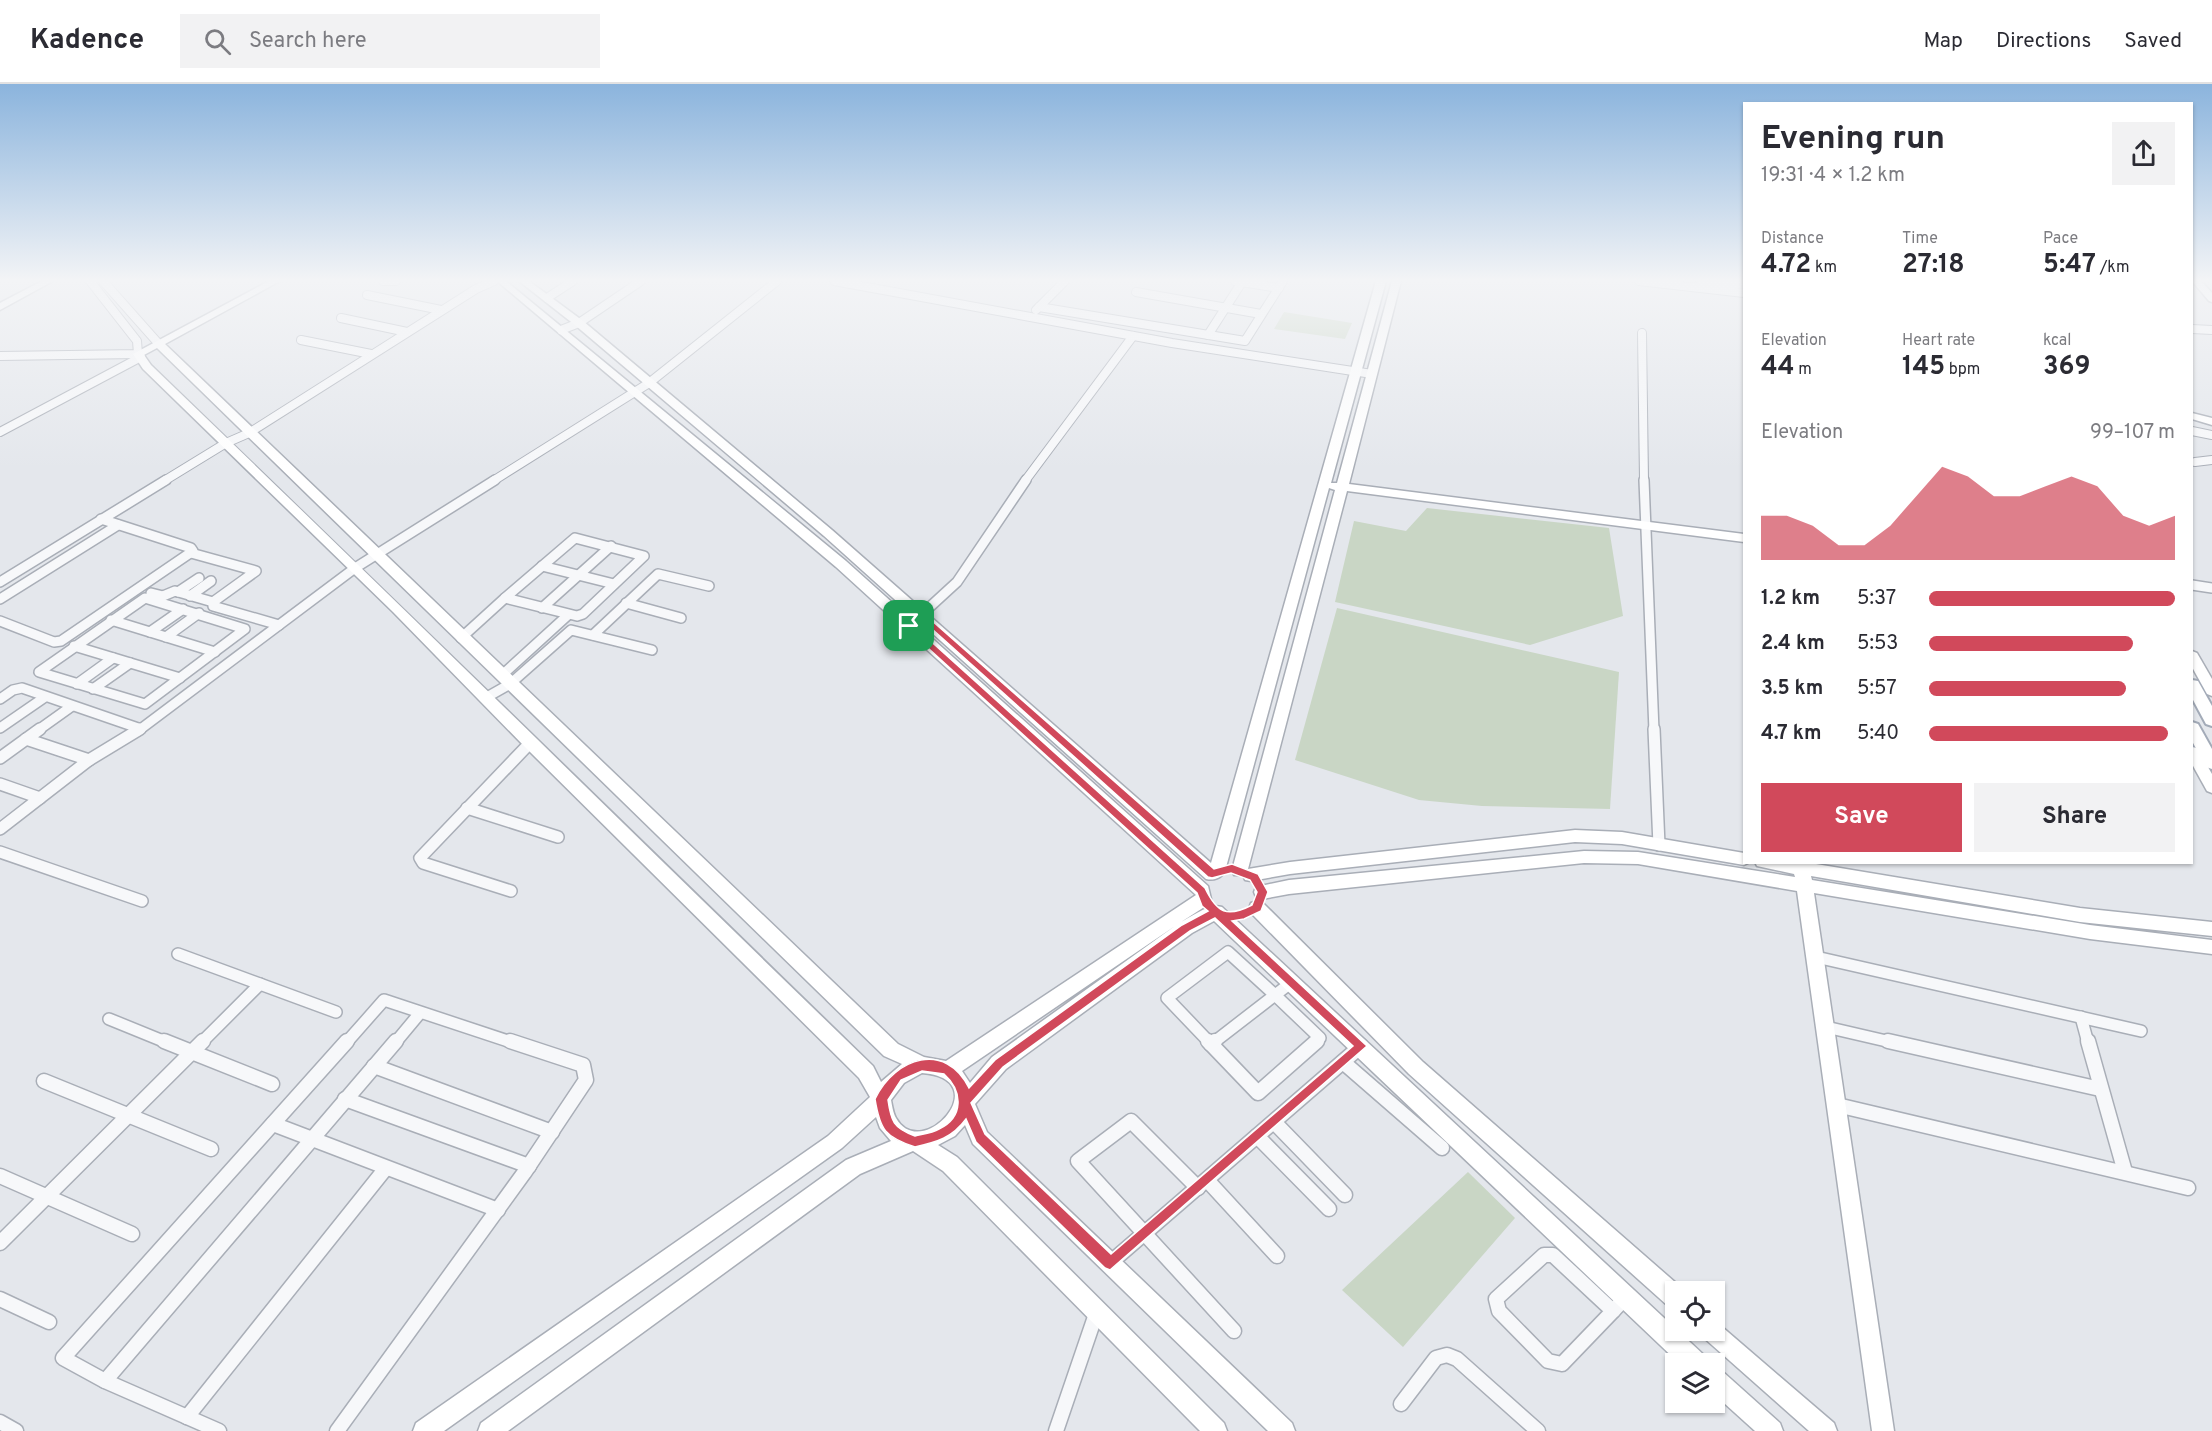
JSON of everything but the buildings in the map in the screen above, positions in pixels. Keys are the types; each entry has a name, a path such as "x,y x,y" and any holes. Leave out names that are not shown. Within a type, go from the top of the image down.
{"main road":[{"path":"2193,688 2212,720"},
{"path":"2193,730 2212,764"}],"street":[{"path":"138,344 140,355 147,367 398,609 530,743 866,1072 881,1099 885,1121 892,1131 915,1142 950,1164 1216,1431"},
{"path":"160,346 164,344"},
{"path":"0,432 164,344"},
{"path":"320,344 371,354"},
{"path":"0,582 226,443 249,433 388,344"},
{"path":"578,344 841,564 909,626 1361,1046 1619,1304"},
{"path":"603,344 922,615 1215,872 1290,868 1575,836 1622,838 1743,859"},
{"path":"0,829 89,760 141,729 356,568 634,390 649,383 698,344"},
{"path":"909,626 957,582 1028,477 1127,344"},
{"path":"1177,344 1372,374"},
{"path":"1363,344 1215,872 1204,881 1207,901 1227,916 1240,916 1260,900 1289,887 1584,857 1638,858 2079,915 2212,929"},
{"path":"1246,872 1380,344"},
{"path":"1642,344 1645,528 1659,845"},
{"path":"160,346 891,1050 922,1065"},
{"path":"0,356 140,355"},
{"path":"2193,416 2212,422"},
{"path":"2193,431 2212,435"},
{"path":"2195,462 2212,460"},
{"path":"1323,485 1645,528 1743,538"},
{"path":"0,621 54,642 61,641 194,549 101,519"},
{"path":"0,599 118,525"},
{"path":"461,638 506,598 542,566 575,538 644,554 582,614 577,616 506,598"},
{"path":"542,608 611,546"},
{"path":"191,553 256,571 213,602"},
{"path":"36,560 54,565"},
{"path":"542,566 614,584"},
{"path":"22,569 40,574"},
{"path":"593,635 658,574 709,586"},
{"path":"178,592 199,578"},
{"path":"190,596 211,581"},
{"path":"2193,585 2212,588"},
{"path":"145,591 163,596 173,591 213,602"},
{"path":"145,598 198,613 245,627 143,704 39,671 145,598"},
{"path":"398,609 421,598"},
{"path":"213,602 213,606 279,625"},
{"path":"626,603 681,618"},
{"path":"150,632 183,609"},
{"path":"166,637 198,613"},
{"path":"487,698 568,615"},
{"path":"111,620 215,651"},
{"path":"506,680 571,630 652,650"},
{"path":"74,646 180,678"},
{"path":"77,684 113,658"},
{"path":"2193,658 2212,691"},
{"path":"203,660 223,666"},
{"path":"93,689 130,663"},
{"path":"193,668 213,674"},
{"path":"0,699 18,688 141,729"},
{"path":"0,728 45,697"},
{"path":"0,758 72,706"},
{"path":"26,739 89,760"},
{"path":"511,891 420,861 422,854 530,743"},
{"path":"2193,754 2212,787"},
{"path":"0,784 40,798"},
{"path":"467,808 558,837"},
{"path":"0,852 141,901"},
{"path":"1768,864 1804,878 2090,932 2212,947"},
{"path":"1246,872 1260,884 1260,900 1416,1068 1665,1288"},
{"path":"1804,878 1883,1431"},
{"path":"948,1070 1207,901"},
{"path":"489,1431 853,1167 915,1142 942,1134 953,1126 961,1115 965,1102 999,1063 1186,928 1207,901"},
{"path":"1228,952 1275,995 1320,1038 1258,1093 1167,998 1228,952"},
{"path":"178,954 336,1011"},
{"path":"1816,957 2141,1031"},
{"path":"1211,1044 1292,982"},
{"path":"0,1243 260,984"},
{"path":"219,1431 105,1381 63,1358 384,1000 582,1065 586,1080 552,1132 339,1430"},
{"path":"105,1381 420,1013"},
{"path":"2082,1017 2100,1089 2125,1172"},
{"path":"109,1019 272,1084"},
{"path":"1826,1027 2100,1089"},
{"path":"1110,1263 1361,1046"},
{"path":"1343,1062 1442,1148"},
{"path":"424,1431 835,1142 881,1099 897,1076 922,1065 948,1070 958,1078 964,1089 965,1102 980,1138 1284,1431"},
{"path":"374,1066 552,1132"},
{"path":"44,1081 211,1149"},
{"path":"345,1099 529,1166"},
{"path":"1837,1105 2188,1188"},
{"path":"1234,1331 1078,1161 1131,1121 1202,1184 1277,1256"},
{"path":"1274,1122 1345,1195"},
{"path":"273,1124 498,1210"},
{"path":"1257,1136 1329,1209"},
{"path":"187,1417 386,1167"},
{"path":"0,1176 132,1234"},
{"path":"1619,1304 1562,1364 1548,1361 1499,1311 1496,1299 1544,1255 1553,1255 1619,1304 1683,1353"},
{"path":"0,1299 49,1322"},
{"path":"1056,1431 1097,1311"},
{"path":"1725,1341 1826,1431"},
{"path":"1401,1404 1436,1358 1447,1355 1457,1359 1534,1430"},
{"path":"1725,1389 1772,1431"},
{"path":"0,1422 16,1431"}],"green space":[{"path":"1427,508 1609,528 1623,616 1530,645 1335,602 1354,521 1406,531"},
{"path":"1337,608 1619,672 1610,809 1482,806 1419,800 1295,760"},
{"path":"1468,1172 1515,1218 1403,1347 1342,1290"}],"route":[{"path":"909,626 922,615 1212,874 1232,868 1254,877 1260,884 1262,892 1257,908 1250,913 1234,917 1216,912 1361,1046 1110,1263 980,1138 965,1102 964,1089 958,1078 948,1070 922,1065 909,1069 897,1076 881,1099 885,1121 892,1131 915,1142 942,1134 953,1126 961,1115 965,1102 999,1063 1186,928 1216,912 1205,903 1202,891 909,626"}]}
